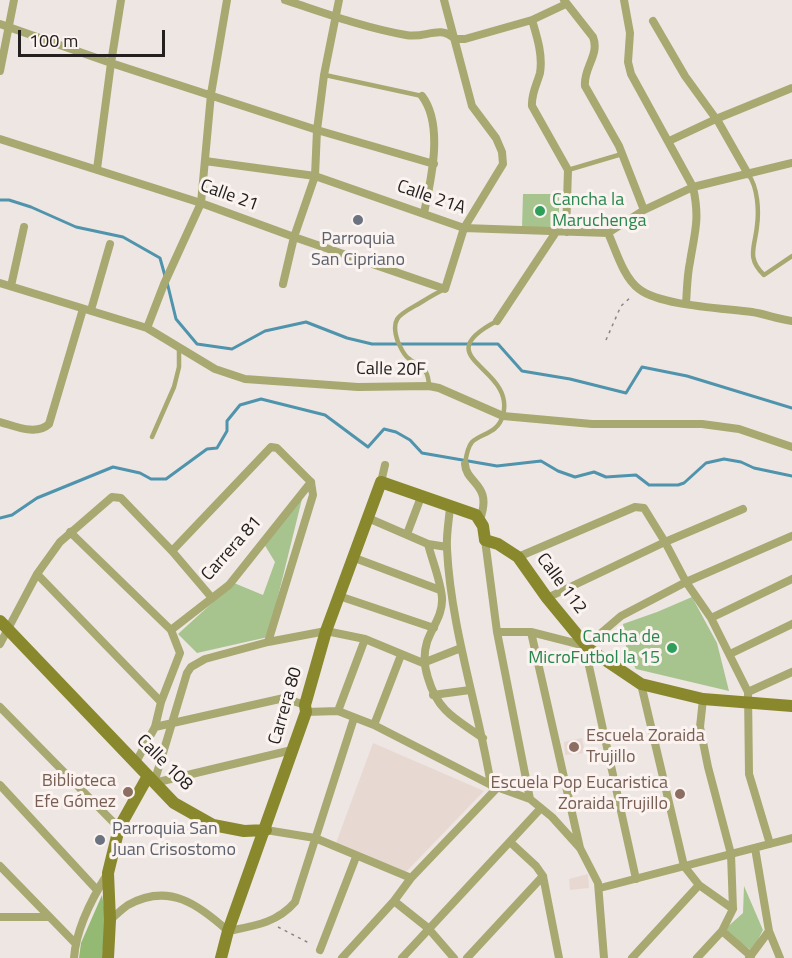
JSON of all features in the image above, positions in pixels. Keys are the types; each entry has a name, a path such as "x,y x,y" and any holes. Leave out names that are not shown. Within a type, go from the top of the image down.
{"street":[{"path":"0,71 4,25 14,0"},
{"path":"97,169 121,0"},
{"path":"147,328 171,266 201,203 211,94 227,0"},
{"path":"285,0 336,17 408,36 448,32 454,39"},
{"path":"283,284 294,237 315,176 317,130 324,75 339,0"},
{"path":"444,0 472,106 496,138 502,152 503,164 464,228 445,289"},
{"path":"624,0 630,33 628,62 631,74 693,187 698,222 689,264 687,304"},
{"path":"454,39 474,38 532,20 565,2 596,44 584,77 585,86 622,154 644,210"},
{"path":"532,20 541,56 540,74 531,98 532,106 568,170 566,232"},
{"path":"653,21 685,76 716,119 748,174"},
{"path":"4,25 111,63 317,130 434,164"},
{"path":"669,141 792,88"},
{"path":"422,96 428,104 432,118 434,164 424,213"},
{"name":"Calle 21","path":"0,139 201,203 445,289"},
{"name":"Calle 21A","path":"205,161 315,176 464,228 608,232"},
{"path":"792,163 693,187 644,210 608,232 633,283 640,290 652,296 687,304 754,312 792,321"},
{"path":"11,286 24,226"},
{"path":"497,321 556,232"},
{"path":"0,422 37,431 49,424 110,244"},
{"name":"Calle 20F","path":"0,283 147,328 215,369 245,379 357,387 429,386 439,388 503,416 592,424 702,424 739,429 792,447"},
{"path":"172,551 267,449 277,448 311,482 313,495 268,642"},
{"path":"465,464 466,472 478,483 484,498 480,519 485,540 497,632 530,799"},
{"name":"Carrera 80","path":"221,958 228,931 266,830 292,750 326,632 381,482 385,465"},
{"name":"Carrera 81","path":"171,630 229,585 311,482"},
{"path":"381,482 476,515 480,519"},
{"path":"407,534 421,496"},
{"path":"0,644 4,625 37,574 70,532 112,497 121,498 172,551 212,598"},
{"path":"518,557 640,506 644,508 686,582 711,618 730,654 748,697 749,774 770,844"},
{"path":"450,507 447,547 461,648 494,787"},
{"path":"547,598 665,542 743,509"},
{"path":"368,518 428,544 447,547"},
{"path":"70,532 171,630 179,647 180,653 161,702 155,727 136,762"},
{"path":"587,647 621,616 686,582 792,536"},
{"name":"Calle 112","path":"485,540 498,544 518,557 547,598 587,647 641,684 703,699 748,697 792,706"},
{"path":"428,544 442,597 441,613 427,642 423,663 433,695 439,705 452,717 483,738"},
{"path":"352,557 440,590"},
{"path":"37,574 161,702"},
{"path":"711,618 792,579"},
{"path":"339,596 434,628"},
{"path":"730,654 792,624"},
{"name":"Calle 108","path":"4,625 174,803 213,825 244,831 266,830 315,838 411,878"},
{"path":"108,958 110,920 108,873 119,828 151,780 191,667 206,659 268,642 326,632 365,639 423,663 461,648"},
{"path":"497,632 531,632 587,647"},
{"path":"531,632 580,848 600,888 604,958"},
{"path":"338,711 365,639"},
{"path":"587,647 589,666 636,879"},
{"path":"374,725 401,655"},
{"name":"Calle 112","path":"748,697 792,672"},
{"path":"641,684 684,866 699,885 733,909"},
{"path":"433,695 470,690"},
{"path":"155,727 284,698 305,709 338,711 374,725 494,787 530,799 552,817 580,848"},
{"path":"697,958 722,931 733,909 731,854 700,727 703,699"},
{"path":"0,707 119,828"},
{"path":"110,920 128,905 150,896 171,896 190,901 207,912 228,931 269,922 286,913 295,902 354,717"},
{"path":"151,780 292,750"},
{"path":"0,786 98,890"},
{"path":"342,958 494,787"},
{"path":"402,958 541,808"},
{"path":"600,888 792,838"},
{"path":"510,842 536,866 543,876 559,958"},
{"path":"755,848 769,931 780,958"},
{"path":"321,950 356,856"},
{"path":"2,870 75,943"},
{"path":"74,958 75,943 108,873"},
{"path":"467,958 543,876"},
{"path":"632,958 699,885"},
{"path":"394,901 428,928 454,958"},
{"path":"0,917 48,917"},
{"path":"722,931 750,957 769,931"}],"lane":[{"path":"324,75 422,96"},
{"path":"568,170 622,154"},
{"path":"748,174 752,179 758,206 758,226 752,250 755,267 764,275 792,256"},
{"path":"429,386 424,368 408,358 394,330 396,321 402,312 445,289"},
{"path":"465,464 466,454 472,441 494,429 503,416 504,397 499,384 482,369 470,354 468,347 468,342 479,330 497,321"},
{"path":"152,437 174,387 179,367 179,348"}],"path":[{"path":"606,340 621,306 640,290"},
{"path":"269,922 321,950"}],"shaded area":[{"name":"Escuela Zoraida Trujillo","path":"582,738 585,753 565,755 564,742"},
{"path":"373,743 484,791 406,872 336,843"},
{"path":"588,874 589,888 570,890 569,879"}],"green space":[{"name":"Cancha la Maruchenga","path":"523,194 559,194 559,229 522,228"},
{"path":"303,495 268,637 197,653 178,634 234,583 263,595 275,562 264,544"},
{"name":"Cancha de MicroFutbol la 15","path":"692,597 717,643 729,691 636,669 627,653 623,624"},
{"path":"744,886 763,930 752,951 724,930 743,913"},
{"path":"102,895 106,920 102,958 79,958 81,943"}],"waterway":[{"path":"0,200 9,200 31,207 76,227 123,237 160,258 165,276"},
{"path":"167,282 176,319 197,344 232,349 265,331 306,322 347,338 372,344 498,344 522,371 570,379 626,393 642,367 687,376 792,408"},
{"path":"0,518 12,515 37,498 113,467 140,473 151,479 166,479 207,449 217,448 227,431 227,421 240,405 261,399 325,415 368,447 384,429 396,432 410,440 422,453 497,466 541,461 558,471 575,477 594,472 606,477 636,475 649,485 678,485 684,483 706,463 724,459 792,476"}],"place":[{"name":"Cancha la Maruchenga","path":"540,211"},
{"name":"Parroquia San Cipriano","path":"358,220"},
{"name":"Cancha de MicroFutbol la 15","path":"672,648"},
{"name":"Escuela Zoraida Trujillo","path":"574,747"},
{"name":"Biblioteca Efe Gómez","path":"128,792"},
{"name":"Escuela Pop Eucaristica Zoraida Trujillo","path":"680,794"},
{"name":"Parroquia San Juan Crisostomo","path":"100,840"}]}
